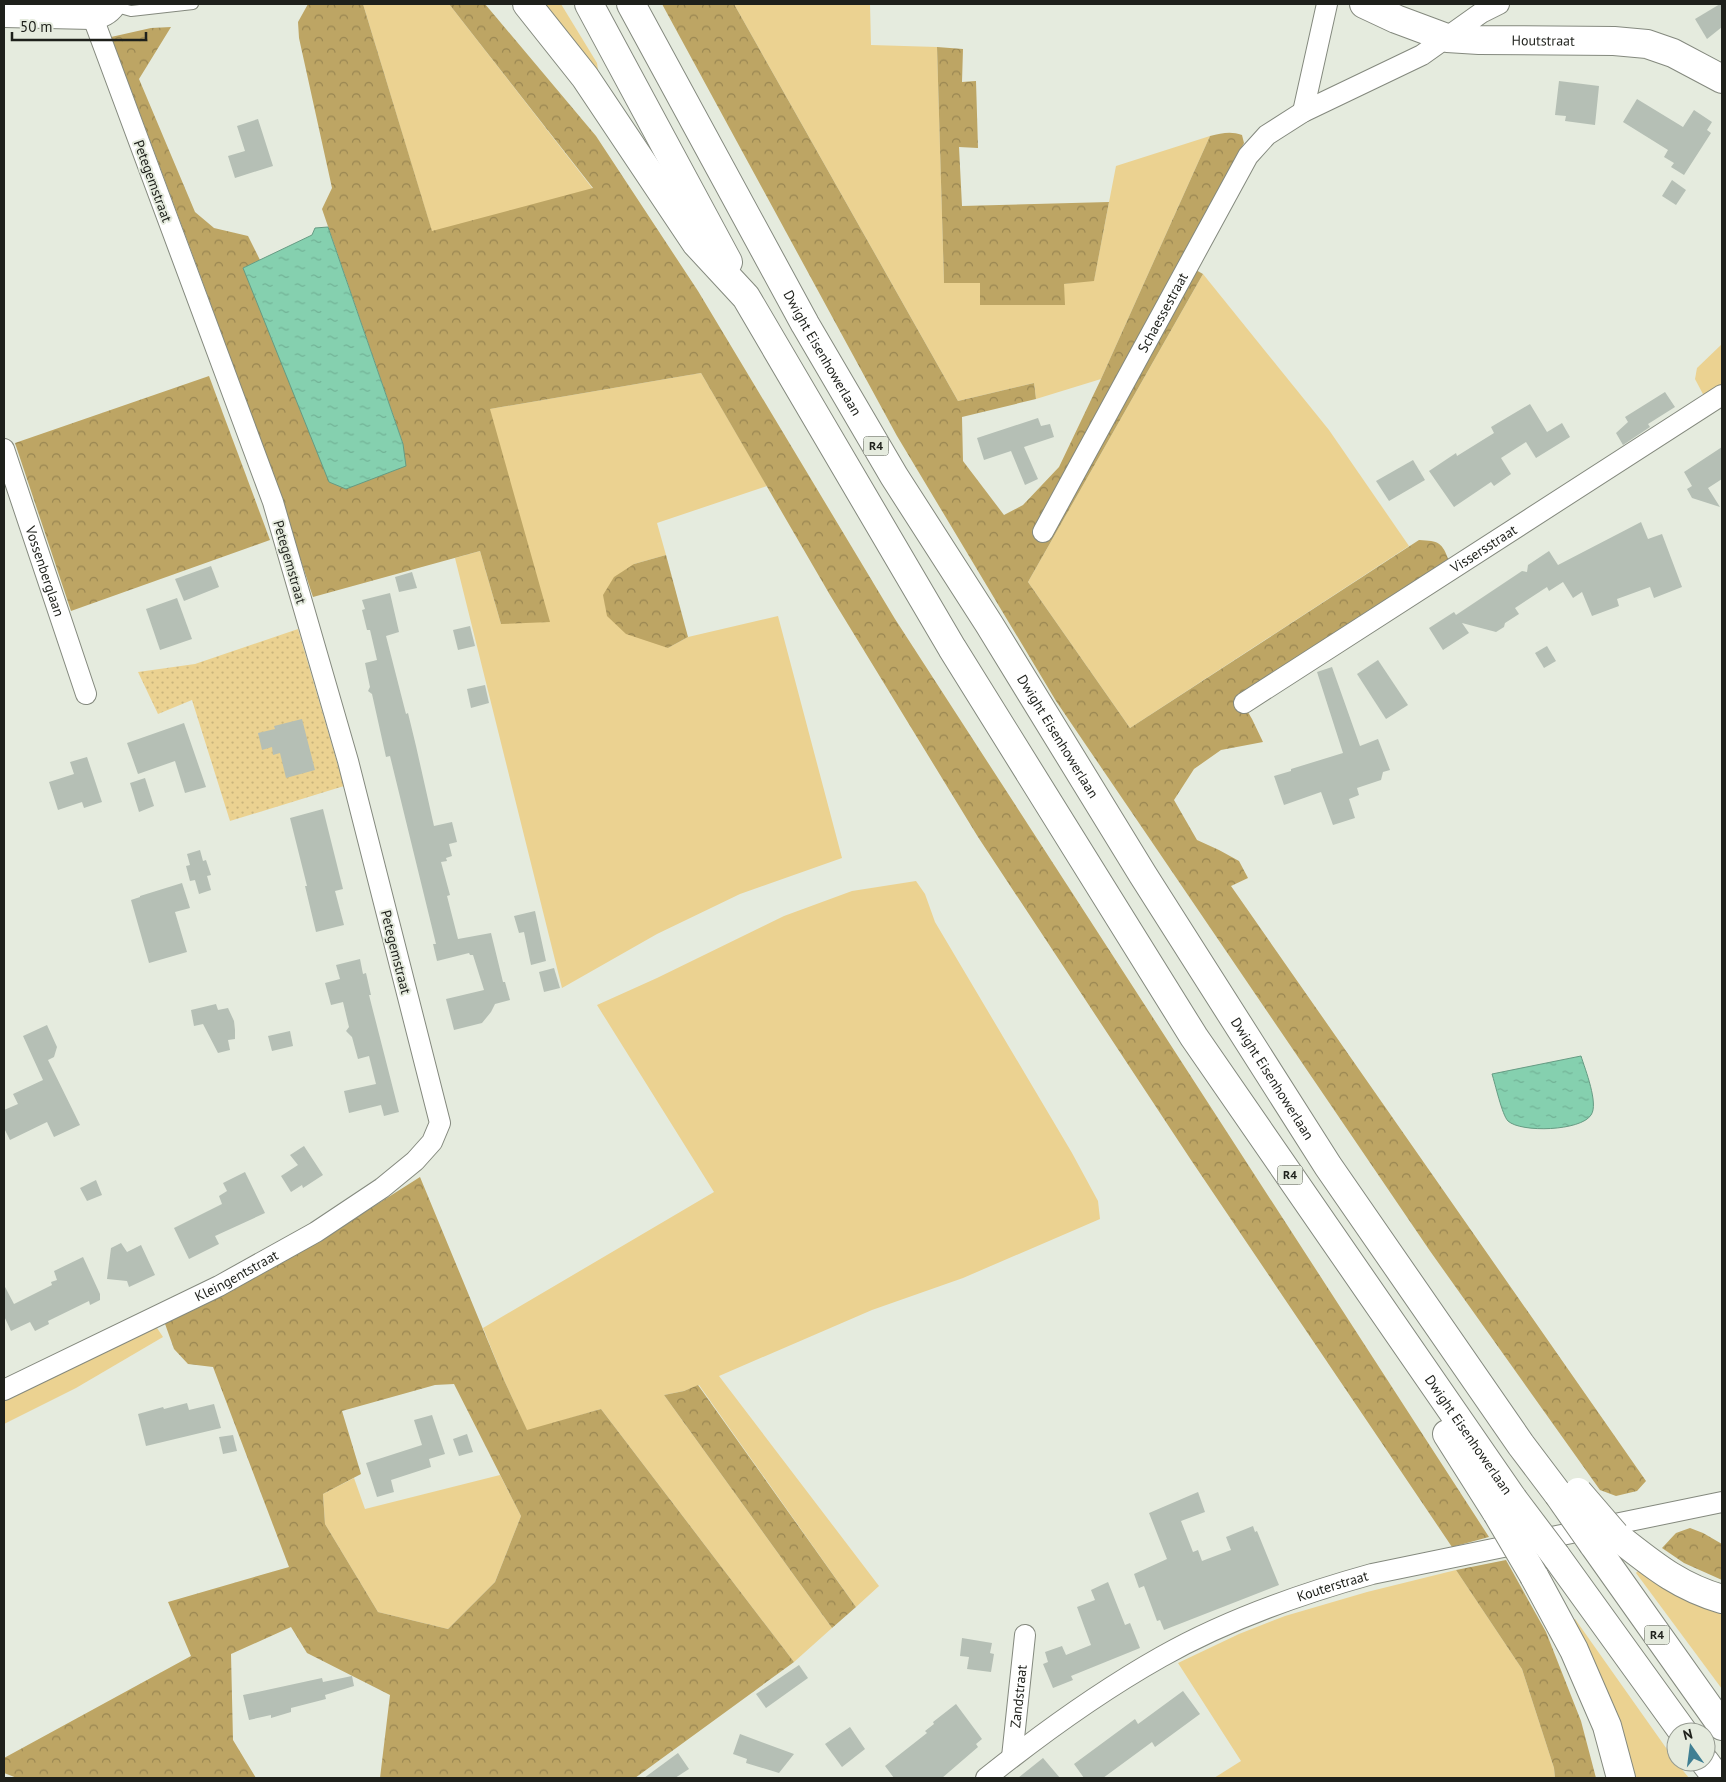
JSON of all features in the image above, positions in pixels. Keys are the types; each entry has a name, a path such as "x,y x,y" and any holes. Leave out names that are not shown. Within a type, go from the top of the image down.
{"main road":[{"path":"527,4 585,77 696,243 746,297"},
{"name":"R4","path":"589,4 746,297"},
{"name":"Dwight Eisenhowerlaan","path":"631,4 805,324 894,476 989,624 1143,875 1328,1166 1521,1445 1549,1456 1568,1493 1604,1539"},
{"name":"Houtstraat","path":"1364,4 1396,19 1447,38 1614,41 1647,44 1679,56 1722,79"},
{"path":"4,13 105,8"},
{"name":"Dwight Eisenhowerlaan","path":"746,297 952,648 1194,1037 1406,1343 1505,1506"},
{"path":"1505,1506 1534,1576 1574,1650 1608,1726 1621,1778"},
{"name":"R4","path":"1505,1506 1556,1556 1676,1722"},
{"path":"1604,1539 1675,1581 1722,1599"},
{"name":"R4","path":"1604,1539 1722,1726"}],"street":[{"path":"1303,112 1327,4"},
{"name":"Schaessestraat","path":"1042,532 1248,156 1267,135 1303,112 1422,55 1482,13 1499,4"},
{"name":"Petegemstraat","path":"105,8 273,502 348,761 440,1123"},
{"name":"Vissersstraat","path":"1244,703 1722,394"},
{"name":"Vossenberglaan","path":"4,449 86,694"},
{"name":"Kleingentstraat","path":"4,1390 219,1286 316,1232 382,1188 415,1162 432,1142 440,1123"},
{"name":"Kouterstraat","path":"986,1778 1082,1707 1161,1657 1212,1631 1325,1587 1372,1574 1722,1502"},
{"name":"Zandstraat","path":"1012,1757 1025,1635"}],"lane":[{"path":"105,8 131,11 193,4"}],"shaded area":[{"path":"363,4 449,4 593,189 432,232"},
{"path":"536,4 561,4 597,63 598,70 592,73"},
{"path":"734,4 870,4 871,45 937,47 944,282 980,283 980,305 1063,284 1094,280 1116,166 1210,136 1101,379 1036,399 1034,383 958,401"},
{"path":"1203,274 1329,430 1409,546 1130,728 1028,582"},
{"path":"1722,344 1722,384 1704,396 1695,379 1697,368"},
{"path":"701,373 767,486 657,523 666,555 634,564 668,648 688,637 778,616 842,858 740,894 657,934 562,988 455,558 480,551 501,624 490,409"},
{"path":"298,629 344,786 230,821 192,700 158,714 138,672 195,664"},
{"path":"916,881 925,894 935,922 1072,1153 1098,1201 1100,1219 963,1278 872,1310 719,1376 879,1586 856,1607 699,1385 684,1391 664,1395 832,1628 794,1662 601,1409 527,1431 483,1328 714,1192 597,1005 784,916 852,891"},
{"path":"147,1326 157,1328 163,1337 76,1388 4,1424 4,1396"},
{"path":"500,1475 521,1516 495,1582 448,1629 378,1612 325,1524 323,1494 354,1478 365,1509"},
{"path":"1641,1567 1722,1610 1722,1689 1636,1573"},
{"path":"1456,1570 1522,1669 1554,1768 1555,1778 1214,1778 1241,1761 1178,1663 1239,1634 1285,1616 1367,1592"},
{"path":"1575,1619 1666,1748 1666,1772 1684,1772 1689,1778 1630,1778 1571,1620"}],"green space":[{"path":"308,4 363,4 432,231 593,188 449,4 485,4 596,136 698,291 895,619 1489,1537 1452,1547 1191,1160 978,837 830,595 701,373 490,409 550,622 501,624 480,551 313,597 240,386 111,37 151,28 171,27 139,79 195,212 214,228 248,236 260,260 243,268 403,444 322,209 332,188 299,38 298,22"},
{"path":"662,4 734,4 958,401 1034,383 1036,399 962,417 963,461 1004,515 1023,505 1059,467 1101,379 1210,136 1226,133 1242,135 1244,143 1180,261 1203,274 1028,582 1130,728 1419,540 1435,542 1442,546 1449,561 1239,697 1263,742 1221,750 1194,769 1174,800 1197,840 1239,861 1248,878 1231,886 1646,1481 1637,1491 1616,1496 1600,1490 1430,1251 1056,701 897,436"},
{"path":"937,47 963,49 962,82 976,81 978,148 959,147 962,206 1109,202 1094,281 1064,284 1065,305 980,305 980,283 944,283"},
{"path":"209,376 270,540 71,611 15,443"},
{"path":"666,555 688,637 668,648 626,634 607,616 603,595 614,577 634,564"},
{"path":"420,1177 504,1380 527,1430 601,1409 794,1662 635,1778 380,1778 390,1695 307,1653 291,1627 231,1654 233,1740 256,1778 17,1778 4,1773 4,1758 191,1656 168,1602 289,1567 213,1367 188,1364 174,1349 164,1321 319,1241","holes":["454,1384 521,1516 495,1582 448,1629 378,1612 325,1524 323,1494 361,1474 342,1411 435,1385"]},
{"path":"698,1385 856,1607 832,1628 664,1395 684,1391"},
{"path":"1690,1528 1722,1544 1722,1580 1684,1563 1662,1548 1676,1533"},
{"path":"1506,1560 1546,1632 1581,1721 1596,1778 1555,1778 1554,1768 1522,1669 1456,1570"}],"water":[{"path":"328,227 403,444 406,466 346,489 329,482 243,268 312,235 315,228"},
{"path":"1581,1056 1592,1095 1593,1110 1591,1115 1576,1124 1551,1128 1537,1129 1515,1125 1508,1121 1501,1106 1492,1074"}],"building":[{"path":"1722,4 1722,27 1707,39 1695,19"},
{"path":"1559,81 1599,86 1595,125 1565,121 1566,116 1555,115"},
{"path":"1637,99 1683,127 1694,110 1712,122 1707,130 1711,133 1684,175 1671,167 1674,163 1664,157 1668,150 1623,122"},
{"path":"258,119 273,166 235,178 228,156 245,151 237,126"},
{"path":"1672,180 1686,190 1676,205 1662,196"},
{"path":"1665,392 1675,407 1648,424 1650,427 1623,445 1616,433 1628,422 1625,417"},
{"path":"1530,404 1547,432 1562,423 1570,437 1536,458 1526,442 1501,458 1511,474 1494,486 1491,482 1454,507 1429,471 1456,453 1457,456 1494,433 1491,427"},
{"path":"1038,418 1041,426 1050,424 1054,437 1024,447 1038,479 1025,485 1011,451 984,460 977,438"},
{"path":"1722,447 1722,479 1708,488 1720,507 1692,498 1687,489 1692,486 1684,472"},
{"path":"1413,460 1425,480 1389,501 1376,481"},
{"path":"1641,522 1648,539 1662,534 1682,587 1654,598 1650,587 1617,599 1619,606 1592,616 1582,592 1573,598 1563,582 1549,591 1547,587 1515,608 1519,614 1505,623 1504,627 1496,632 1462,623 1469,633 1443,650 1429,628 1454,612 1456,615 1522,571 1527,572 1528,565 1549,551 1558,565"},
{"path":"211,566 219,587 184,601 175,579"},
{"path":"412,572 417,588 399,592 395,577"},
{"path":"390,593 399,632 386,636 406,714 408,713 434,826 452,822 457,842 449,844 452,856 446,858 447,861 441,862 450,895 447,896 458,939 491,933 503,982 505,982 510,1000 495,1004 482,1023 454,1030 446,999 484,990 473,955 469,953 437,961 433,944 436,944 390,756 386,757 372,694 368,691 370,687 365,663 377,660 370,630 367,630 362,610 365,609 362,600"},
{"path":"177,598 192,639 160,650 146,609"},
{"path":"470,626 475,646 458,650 453,630"},
{"path":"1547,646 1556,661 1544,668 1535,653"},
{"path":"1378,660 1408,705 1386,719 1357,674"},
{"path":"1332,667 1360,746 1378,739 1390,770 1383,772 1381,780 1357,788 1359,795 1349,799 1355,818 1333,825 1321,792 1284,805 1274,776 1343,753 1317,672"},
{"path":"485,685 489,703 471,708 467,689"},
{"path":"302,719 315,770 286,778 280,753 273,755 272,747 262,750 258,733 275,729 274,726"},
{"path":"184,723 206,787 185,793 175,761 138,774 127,743"},
{"path":"87,757 102,802 84,808 82,802 58,810 49,782 74,774 70,762"},
{"path":"145,778 154,806 139,812 130,783"},
{"path":"323,809 343,889 335,891 344,925 316,932 290,818"},
{"path":"200,850 203,861 206,860 211,875 207,876 211,890 199,894 195,880 190,881 186,866 190,865 187,854"},
{"path":"182,883 190,908 175,912 187,952 149,963 131,900"},
{"path":"535,911 546,961 531,965 524,932 519,933 514,916"},
{"path":"360,959 363,974 366,973 371,995 369,995 399,1112 384,1116 381,1105 349,1113 344,1091 376,1084 369,1056 358,1059 352,1037 346,1031 349,1027 343,1002 331,1005 325,983 340,979 336,965"},
{"path":"554,968 560,988 544,992 539,972"},
{"path":"216,1004 218,1010 228,1008 234,1021 235,1030 235,1039 228,1040 230,1050 218,1053 203,1024 194,1026 191,1010"},
{"path":"47,1025 57,1047 54,1057 48,1060 80,1125 54,1137 47,1122 10,1140 4,1128 4,1110 18,1104 13,1094 43,1080 23,1036"},
{"path":"290,1031 293,1046 272,1051 268,1036"},
{"path":"304,1146 323,1175 303,1188 302,1185 291,1192 281,1176 298,1165 290,1155"},
{"path":"245,1172 265,1213 215,1236 219,1244 189,1259 174,1228 222,1204 219,1196 227,1191 223,1183"},
{"path":"96,1180 102,1195 87,1201 80,1188"},
{"path":"121,1243 127,1252 141,1245 155,1275 129,1287 127,1281 107,1279 111,1248"},
{"path":"83,1257 100,1294 100,1300 90,1305 89,1301 48,1321 49,1324 35,1331 30,1322 11,1331 4,1316 4,1285 14,1304 52,1285 51,1282 57,1280 54,1271"},
{"path":"187,1403 189,1410 214,1404 221,1428 146,1446 138,1414"},
{"path":"432,1415 445,1454 429,1459 431,1467 391,1480 394,1492 377,1497 366,1463 422,1445 414,1420"},
{"path":"467,1434 473,1452 459,1456 453,1439"},
{"path":"233,1435 237,1451 223,1454 219,1437"},
{"path":"1198,1492 1205,1512 1181,1521 1193,1552 1198,1550 1202,1561 1231,1550 1226,1537 1253,1526 1255,1532 1257,1531 1279,1585 1164,1630 1160,1620 1157,1621 1144,1586 1139,1588 1134,1574 1167,1559 1149,1513"},
{"path":"1108,1582 1125,1625 1130,1623 1140,1648 1071,1676 1073,1680 1053,1688 1043,1664 1048,1662 1045,1652 1062,1646 1066,1655 1091,1645 1077,1607 1095,1600 1091,1590"},
{"path":"962,1638 992,1643 990,1653 994,1654 991,1672 967,1669 969,1657 960,1656"},
{"path":"799,1665 808,1678 766,1708 756,1694"},
{"path":"352,1676 354,1686 325,1695 326,1699 291,1708 291,1712 271,1718 271,1715 249,1720 243,1695 322,1678 323,1682"},
{"path":"1183,1691 1200,1714 1155,1747 1152,1742 1103,1778 1084,1778 1074,1764 1135,1719 1138,1724"},
{"path":"956,1704 982,1739 976,1744 978,1747 942,1778 894,1778 885,1766 927,1733 925,1731 934,1724 933,1722"},
{"path":"850,1727 865,1749 842,1767 825,1744"},
{"path":"740,1734 794,1754 779,1773 746,1763 747,1759 733,1754"},
{"path":"678,1753 689,1769 675,1778 644,1778"},
{"path":"1043,1758 1060,1778 1018,1778"}]}
